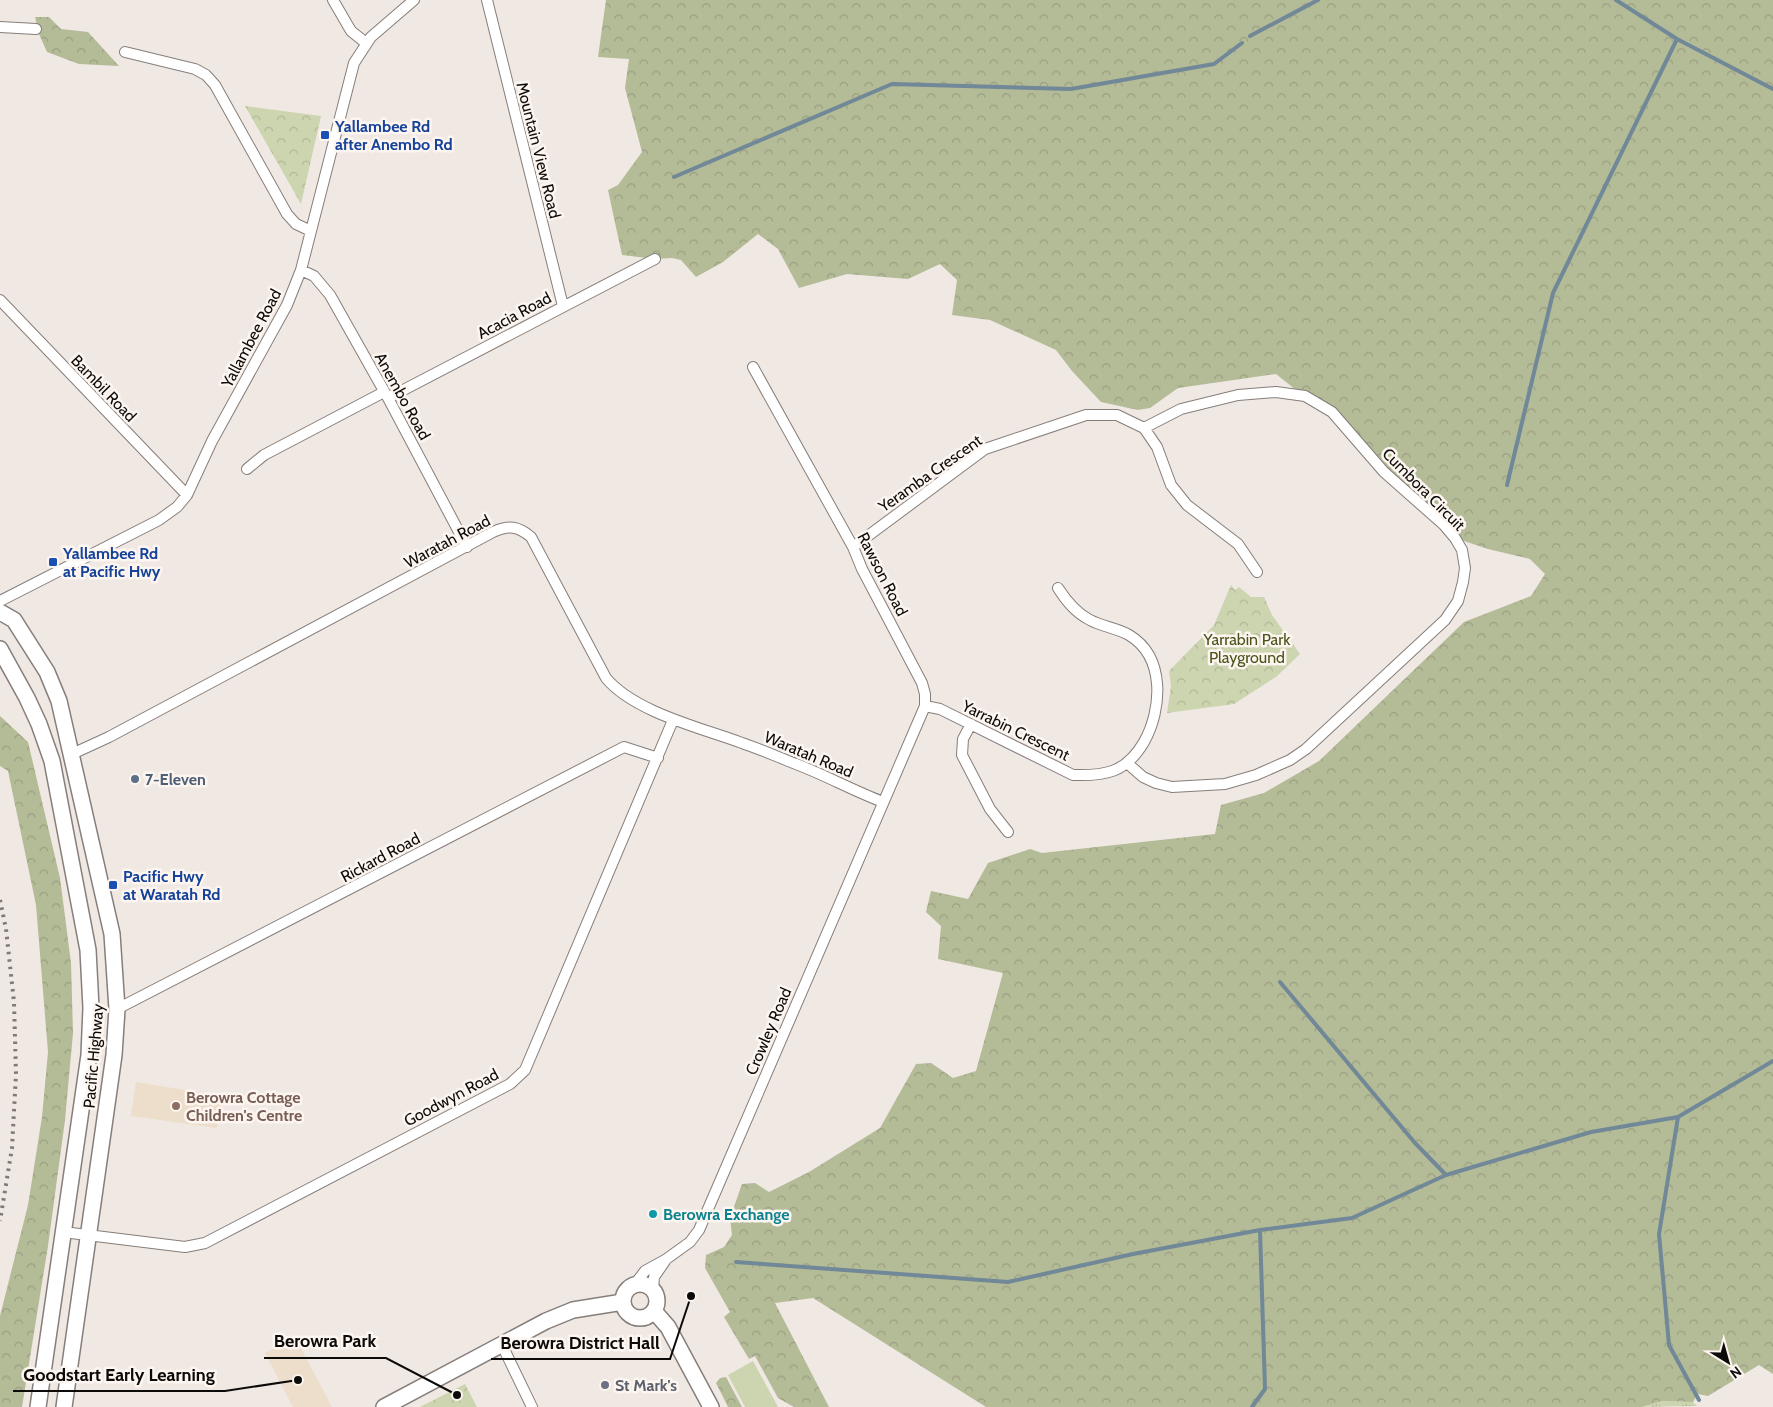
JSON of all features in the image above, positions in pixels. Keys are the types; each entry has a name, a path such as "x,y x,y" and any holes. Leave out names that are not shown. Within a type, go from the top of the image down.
{"main road":[{"name":"Pacific Highway","path":"0,612 14,620 47,672 59,701 112,934 117,1009 114,1055 64,1407"},
{"name":"Pacific Highway","path":"0,649 27,698 49,752 88,950 91,1008 89,1055 38,1407"},
{"path":"634,1284 644,1284 652,1289 657,1300 654,1311 645,1317 635,1317 626,1311 623,1302 627,1289 634,1284"},
{"path":"384,1407 572,1310 623,1302"},
{"path":"654,1311 668,1326 711,1407"}],"street":[{"path":"332,0 351,31 366,43"},
{"name":"Yallambee Road","path":"0,601 159,520 177,507 186,495 212,441 288,305 301,270 351,71 366,43 414,0"},
{"name":"Mountain View Road","path":"486,0 563,306"},
{"path":"0,27 36,29"},
{"path":"125,52 195,69 206,75 215,85 287,214 296,224 311,231"},
{"name":"Acacia Road","path":"247,469 264,455 655,260"},
{"name":"Anembo Road","path":"301,270 314,276 330,295 467,547"},
{"name":"Bambil Road","path":"0,300 186,495"},
{"name":"Rawson Road","path":"753,367 853,546 862,569 922,683 925,694 925,706"},
{"name":"Cumbora Circuit","path":"1127,763 1156,784 1172,787 1225,784 1256,775 1290,760 1306,749 1444,620 1458,601 1465,568 1462,550 1444,525 1384,472 1332,412 1306,396 1276,392 1238,395 1182,409 1144,428"},
{"name":"Yeramba Crescent","path":"853,546 984,449 1086,415 1117,415 1144,428"},
{"path":"1144,428 1157,447 1171,485 1187,505 1238,544 1257,572"},
{"name":"Waratah Road","path":"72,754 109,737 503,528 511,526 526,532 536,545 606,678 624,694 673,720 775,756 884,802"},
{"name":"Yarrabin Crescent","path":"925,706 940,709 1073,775 1092,776 1110,773 1127,763 1139,750 1147,736 1156,706 1158,683 1153,664 1144,647 1130,636 1091,621 1080,614 1070,605 1058,588"},
{"path":"884,802 925,706"},
{"name":"Goodwyn Road","path":"63,1232 185,1247 205,1243 510,1084 525,1070 673,720"},
{"path":"971,724 963,739 962,755 990,810 1008,832"},
{"name":"Rickard Road","path":"117,1009 624,746 658,758"},
{"name":"Crowley Road","path":"634,1284 645,1271 665,1260 690,1242 699,1230 884,802"},
{"name":"Crowley Road","path":"652,1289 654,1277 665,1260"},
{"path":"502,1345 532,1407"}],"shaded area":[{"name":"Berowra Cottage Children's Centre","path":"136,1082 222,1096 217,1128 131,1116"},
{"path":"295,1337 332,1407 293,1407 265,1353"}],"green space":[{"path":"606,0 1773,0 1773,1374 1759,1365 1708,1396 1698,1394 1693,1402 1662,1401 1642,1407 986,1407 813,1298 775,1303 829,1407 794,1407 778,1398 755,1356 749,1359 724,1317 730,1312 705,1268 706,1255 724,1247 732,1235 730,1218 742,1184 755,1183 769,1192 809,1172 880,1128 916,1064 931,1063 953,1078 976,1071 1003,973 938,959 941,926 926,912 931,891 968,899 988,863 1030,849 1042,853 1215,834 1221,805 1264,793 1319,761 1464,622 1531,596 1545,574 1530,559 1488,549 1455,538 1351,434 1276,374 1178,388 1150,408 1138,410 1101,402 1072,371 1056,350 990,320 952,315 957,280 940,264 908,279 847,274 799,288 778,249 758,234 723,262 696,277 681,260 622,255 608,190 618,185 642,152 625,88 629,59 598,57"},
{"path":"35,17 49,17 61,29 88,32 119,66 79,64 47,52 39,34"},
{"path":"245,106 321,116 301,204"},
{"name":"Yarrabin Park Playground","path":"1231,585 1235,590 1239,587 1251,597 1264,597 1272,615 1300,654 1276,677 1234,704 1167,713 1171,686 1169,671 1214,625"},
{"path":"0,716 28,742 60,878 71,963 73,1033 65,1120 48,1246 22,1407 0,1407 0,1316 28,1205 42,1117 48,1052 36,905 8,771 0,766"},
{"path":"753,1361 778,1407 745,1407 728,1375"},
{"path":"726,1377 742,1407 728,1407 716,1383 720,1378"},
{"path":"465,1384 477,1407 420,1407"},
{"path":"1662,1401 1693,1402 1697,1406 1642,1407"}],"waterway":[{"path":"1250,36 1318,0"},
{"path":"1616,0 1677,39 1773,89"},
{"path":"1507,485 1553,293 1677,39"},
{"path":"674,177 892,84 1071,89 1214,64 1242,43"},
{"path":"1280,982 1415,1143 1446,1175"},
{"path":"736,1262 1008,1282 1133,1254 1260,1230 1352,1218 1446,1175 1591,1132 1678,1117 1773,1061"},
{"path":"1678,1117 1659,1234 1669,1345 1699,1400"},
{"path":"1252,1407 1265,1389 1260,1230"}],"railway":[{"path":"0,900 6,929 14,1002 16,1074 12,1148 0,1221"}],"place":[{"name":"Yallambee Rd after Anembo Rd","path":"325,135"},
{"name":"Yallambee Rd at Pacific Hwy","path":"53,562"},
{"name":"7-Eleven","path":"135,779"},
{"name":"Pacific Hwy at Waratah Rd","path":"113,885"},
{"name":"Berowra Cottage Children's Centre","path":"176,1106"},
{"name":"Berowra Exchange","path":"653,1214"},
{"name":"Berowra District Hall","path":"691,1296"},
{"name":"Goodstart Early Learning","path":"298,1380"},
{"name":"St Mark's","path":"605,1385"},
{"name":"Berowra Park","path":"457,1395"}]}
